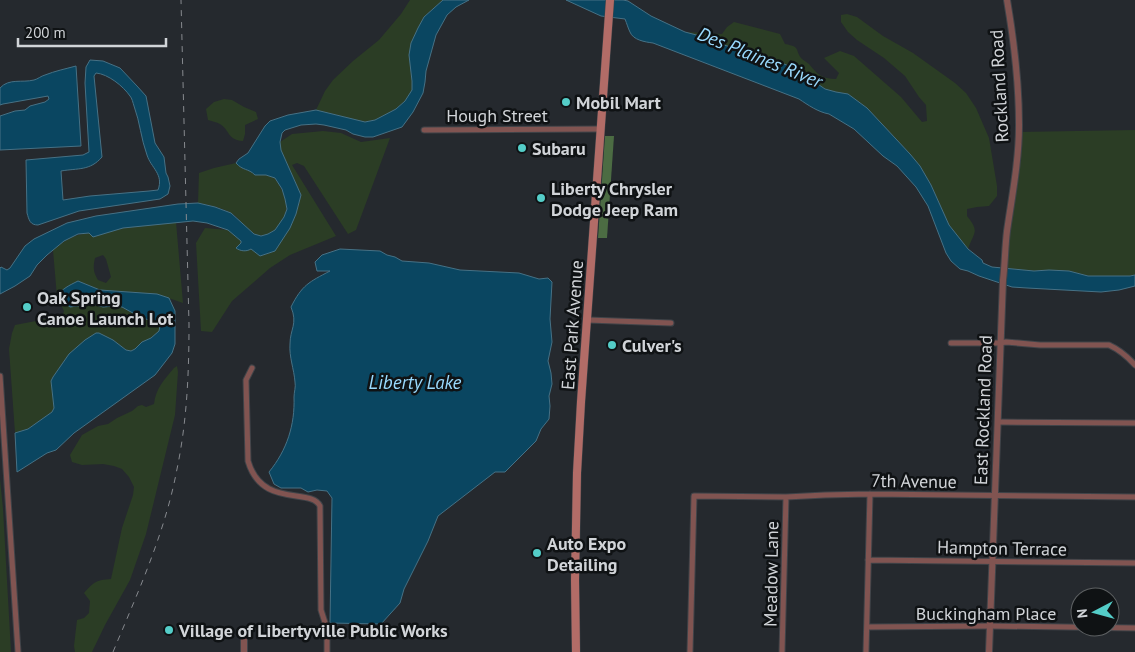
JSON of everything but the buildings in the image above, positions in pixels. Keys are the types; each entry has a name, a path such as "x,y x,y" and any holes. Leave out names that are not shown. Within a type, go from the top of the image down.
{"main road":[{"name":"East Park Avenue","path":"576,652 577,474 610,0"}],"street":[{"name":"Rockland Road","path":"1007,0 1018,85 1019,124 1016,170"},
{"name":"Hough Street","path":"424,130 600,128"},
{"name":"East Rockland Road","path":"989,652 1002,297 1005,255 1016,170"},
{"path":"588,320 671,322"},
{"path":"951,343 1000,344 1006,342 1040,345 1109,345 1124,353 1135,365"},
{"path":"252,368 246,380 248,461 254,476 266,487 282,494 313,499 320,506 321,607 327,629 328,652"},
{"path":"0,376 18,652"},
{"path":"998,422 1135,424"},
{"path":"866,652 870,494"},
{"name":"7th Avenue","path":"690,652 694,496 786,497 870,494 1135,497"},
{"name":"Meadow Lane","path":"782,652 786,497"},
{"name":"Hampton Terrace","path":"868,560 1135,563"},
{"name":"Buckingham Place","path":"867,627 1135,628"},
{"path":"244,637 244,652"}],"green space":[{"path":"410,0 443,0 424,17 409,55 412,90 405,101 396,109 375,120 365,122 316,110 325,91 333,80 379,40"},
{"path":"847,14 857,17 955,83 966,93 976,108 989,138 997,196 989,206 967,209 967,216 975,229 968,249 949,225 920,166 867,108 848,94 825,89 796,69 686,32 722,34 734,22 780,34 785,44 796,48 802,59 817,73 831,79 836,79 839,73 824,58 840,51 854,56 901,97 922,122 927,121 926,105 905,76 848,32 841,22 841,15"},
{"path":"224,99 232,100 256,112 258,119 245,125 243,141 234,139 220,124 208,120 206,109 214,102"},
{"path":"1135,130 1135,275 1088,276 1069,271 1034,271 1004,268 1019,132"},
{"path":"323,131 341,133 361,142 390,138 356,230 348,234 304,166 297,163 292,165 336,236 290,255 270,268 232,301 212,332 201,331 196,243 205,228 228,230 251,249 290,228 301,195 281,150 280,142 292,134"},
{"path":"605,136 614,136 607,238 598,238"},
{"path":"236,163 255,175 266,175 275,178 281,188 286,204 285,214 271,233 265,235 255,234 231,213 198,203 199,173"},
{"path":"176,222 183,303 157,294 100,290 78,281 70,307 92,304 103,307 122,307 140,317 155,322 160,326 159,331 151,339 142,342 131,351 126,350 113,340 69,354 53,377 54,408 52,412 28,429 15,433 9,349 12,333 15,325 62,316 64,311 57,297 53,250 65,241 78,235 89,233 93,237 122,228","holes":["103,255 111,277 106,283 98,280 94,267 95,258"]},
{"path":"177,366 175,415 146,534 130,580 92,652 75,652 77,620 84,618 89,613 90,601 84,593 96,582 111,579 122,528 134,487 122,469 103,464 82,465 72,462 70,455 82,435 98,426 108,424 138,406 146,407 154,404 161,384"},
{"path":"0,479 3,509 11,652 0,652"}],"water":[{"path":"443,0 469,0 456,7 447,15 436,35 426,71 423,93 402,127 373,137 365,137 346,130 316,124 301,125 285,130 282,133 281,150 301,195 290,228 275,251 260,256 251,249 239,250 236,248 241,241 228,230 207,223 193,221 123,228 93,237 89,233 78,234 64,241 47,255 30,276 0,294 0,268 7,270 10,268 25,246 34,239 67,223 96,216 178,204 198,203 231,213 254,234 261,236 275,230 287,209 282,189 275,178 266,175 255,175 236,163 248,153 270,121 288,115 316,110 365,122 375,120 396,109 405,101 412,90 409,55 411,43 424,17"},
{"name":"Des Plaines River","path":"566,0 628,1 651,16 685,32 777,61 796,69 825,89 848,94 867,108 920,166 949,225 968,249 982,260 983,263 992,267 1034,271 1069,271 1088,276 1135,275 1135,286 1101,292 1012,287 960,269 951,261 946,253 928,206 916,187 897,166 883,156 854,129 799,99 653,43 636,39 632,35 625,19 601,16"},
{"path":"90,60 103,61 120,68 146,96 155,143 164,157 170,186 168,194 160,199 79,211 38,225 33,224 29,220 27,213 26,160 83,155 89,152 85,83 86,67","holes":["96,73 119,85 131,98 147,155 158,175 158,190 63,200 61,171 88,167 102,157 94,76"]},
{"path":"76,66 81,146 0,150 0,116 25,110 30,106 49,99 48,96 0,105 0,88 7,83 34,80 53,72"},
{"name":"Liberty Lake","path":"340,249 380,251 402,261 429,263 460,270 519,273 539,279 548,278 552,282 550,319 552,342 548,361 552,384 549,396 549,419 541,429 536,441 505,472 495,472 438,516 404,589 400,603 381,624 330,623 332,498 327,491 317,490 308,492 301,488 281,488 274,484 269,472 281,455 289,437 293,417 295,384 290,339 294,318 291,307 307,285 330,271 317,271 315,262 322,255"},
{"path":"78,281 100,290 157,294 169,298 175,311 175,344 172,353 155,375 74,433 56,450 47,453 17,472 15,433 28,429 52,412 54,408 51,381 69,354 96,333 113,340 126,350 131,351 159,331 160,326 155,322 140,317 122,307 103,307 92,304 70,307 57,297 63,289"}],"railway":[{"path":"113,652 150,562 172,493 185,415 189,324 181,0"}],"place":[{"name":"Mobil Mart","path":"566,102"},
{"name":"Subaru","path":"522,148"},
{"name":"Liberty Chrysler Dodge Jeep Ram","path":"541,198"},
{"name":"Oak Spring Canoe Launch Lot","path":"27,307"},
{"name":"Culver's","path":"612,345"},
{"name":"Auto Expo Detailing","path":"537,553"},
{"name":"Village of Libertyville Public Works","path":"169,630"}]}
